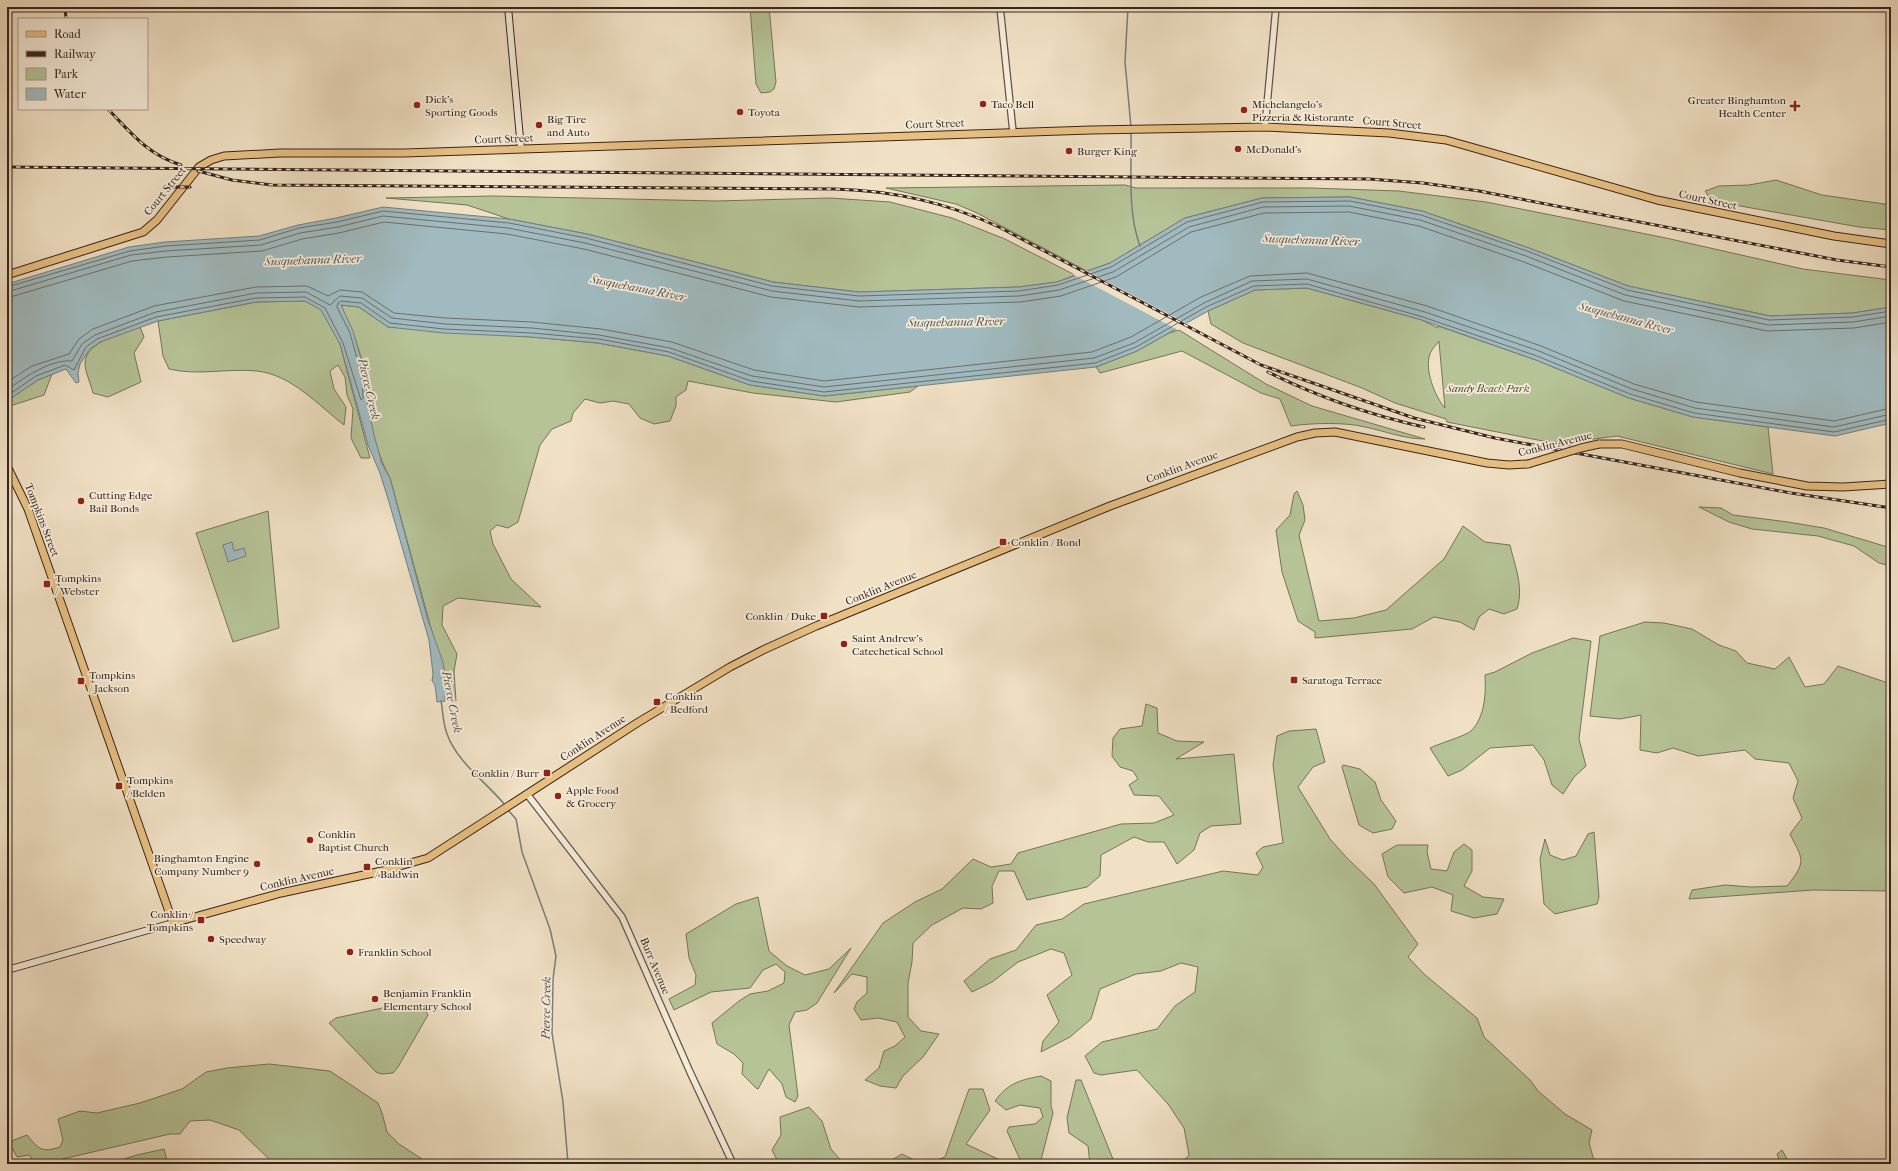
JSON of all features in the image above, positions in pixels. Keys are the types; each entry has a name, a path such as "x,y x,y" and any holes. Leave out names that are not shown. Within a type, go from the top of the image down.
{"main road":[{"path":"508,7 520,149"},
{"name":"Court Street","path":"7,275 143,232 157,220 199,168 211,160 219,157 280,153 404,153 1124,129 1265,127 1390,133 1446,140 1657,200 1834,236 1891,244"},
{"name":"Conklin Avenue","path":"7,970 281,892 419,862 435,854 701,683 773,645 1110,506 1297,437 1315,433 1335,432 1487,463 1509,465 1528,464 1581,448 1600,444 1622,444 1740,473 1807,486 1843,487 1891,484"},
{"name":"Tompkins Street","path":"7,466 28,509 173,923"}],"street":[{"path":"1000,7 1013,132"},
{"path":"1265,127 1276,7"},
{"name":"Burr Avenue","path":"527,794 622,917 690,1072 733,1164"}],"green space":[{"path":"750,7 769,7 776,82 774,89 770,92 761,93 756,84"},
{"path":"1776,180 1822,195 1891,205 1891,230 1859,227 1712,201 1705,191 1719,186 1749,185"},
{"path":"1125,185 1136,188 1311,188 1399,191 1486,202 1666,238 1803,269 1891,280 1891,307 1853,313 1770,316 1628,286 1529,248 1422,211 1350,197 1262,198 1185,218 1110,263 1087,271 977,213 956,204 886,188"},
{"path":"493,196 716,201 830,198 890,202 952,218 1005,239 1075,275 1057,282 1019,287 859,292 773,282 587,234 509,219 467,205 386,198"},
{"name":"Sandy Beach Park","path":"1307,288 1422,320 1438,328 1438,326 1536,360 1629,398 1693,417 1768,427 1773,474 1617,436 1579,441 1568,446 1447,422 1446,419 1395,403 1362,388 1243,343 1211,324 1208,311 1255,290","holes":["1439,341 1445,408 1434,390 1428,367 1432,349"]},
{"path":"305,301 322,310 340,344 370,458 361,458 351,438 353,409 347,395 345,377 338,365 330,371 334,389 346,407 344,425 304,392 282,378 257,371 246,370 191,372 169,369 163,356 158,321 256,302"},
{"path":"340,305 359,307 388,327 598,343 668,356 750,385 824,396 918,386 910,392 836,402 753,393 688,381 686,390 676,397 676,406 670,421 654,424 640,418 629,404 613,401 600,403 585,399 573,413 571,421 552,429 540,445 518,522 508,528 497,525 490,531 493,544 511,579 541,607 458,598 443,606 442,625 457,654 454,671 456,701 451,700 450,686 446,683 390,478 372,432 368,412 366,377 361,356 352,330"},
{"path":"140,327 144,337 134,353 141,382 108,397 93,393 85,367 87,356 91,349 106,339"},
{"path":"1179,330 1266,384 1312,406 1425,439 1417,439 1348,424 1308,424 1291,426 1280,399 1261,393 1182,351 1100,373 1096,367 1137,351 1169,333"},
{"path":"52,374 44,395 7,407 7,401 11,398 38,380"},
{"path":"1297,491 1303,505 1305,520 1299,535 1319,621 1354,618 1386,610 1444,559 1463,526 1485,542 1510,545 1520,593 1517,609 1504,614 1489,609 1479,617 1474,630 1460,622 1434,617 1412,629 1315,638 1315,632 1298,621 1282,572 1276,530 1290,515 1294,494"},
{"path":"1699,507 1721,508 1733,515 1824,528 1891,548 1891,566 1879,563 1854,546 1818,536 1752,529 1729,522"},
{"path":"268,511 279,628 233,642 196,533"},
{"path":"1645,622 1664,623 1692,629 1719,645 1736,651 1747,663 1775,669 1789,657 1805,687 1824,684 1838,666 1891,684 1891,891 1813,890 1689,899 1692,890 1725,885 1751,887 1787,886 1798,871 1801,860 1790,834 1802,818 1793,798 1798,781 1789,763 1755,759 1745,750 1698,756 1673,748 1657,753 1640,750 1641,715 1620,719 1590,716 1600,636"},
{"path":"1573,638 1591,641 1579,739 1586,766 1574,777 1563,794 1552,785 1544,760 1533,745 1490,748 1462,770 1448,776 1430,748 1468,733 1476,725 1484,705 1485,675 1495,672 1532,653"},
{"path":"1146,704 1157,708 1158,733 1177,741 1204,742 1176,759 1234,754 1241,824 1211,826 1200,833 1194,850 1177,864 1164,842 1148,842 1134,837 1101,855 1100,876 1087,887 1027,900 1014,871 999,871 992,886 993,903 981,909 963,908 932,925 913,943 912,962 908,983 908,1017 921,1031 939,1034 923,1057 903,1076 896,1088 880,1086 865,1080 879,1068 884,1051 895,1046 905,1037 897,1022 878,1018 861,1020 854,1009 857,1002 867,993 867,977 852,974 834,993 883,923 915,902 942,889 973,859 991,867 1011,864 1018,853 1121,824 1154,823 1174,815 1159,796 1134,795 1129,785 1138,779 1133,771 1120,767 1112,756 1113,738 1120,729 1142,726"},
{"path":"1316,729 1325,762 1313,767 1298,787 1330,839 1374,884 1418,944 1408,957 1424,974 1477,1018 1484,1037 1530,1080 1538,1091 1565,1114 1592,1130 1589,1143 1595,1164 1174,1164 1183,1161 1189,1155 1184,1128 1168,1104 1137,1070 1101,1075 1094,1073 1085,1056 1102,1042 1157,1029 1175,1006 1195,992 1198,967 1181,963 1161,971 1136,974 1100,989 1091,1019 1070,1037 1041,1052 1043,1041 1059,1022 1047,995 1072,975 1064,953 1051,949 1018,962 992,982 972,992 964,981 990,959 1016,950 1036,925 1062,919 1084,904 1223,871 1258,875 1263,867 1256,853 1263,847 1283,843 1273,765 1277,736 1289,731"},
{"path":"1343,765 1360,769 1375,782 1381,800 1396,821 1392,829 1373,833 1359,825 1342,767"},
{"path":"1594,832 1599,897 1597,904 1555,914 1544,904 1540,859 1545,839 1550,855 1563,860 1576,856 1588,834"},
{"path":"1464,844 1472,850 1472,871 1464,886 1483,897 1504,899 1497,914 1474,918 1451,911 1453,895 1432,887 1404,893 1388,877 1382,854 1397,845 1428,845 1427,852 1431,869 1447,871 1454,852"},
{"path":"758,897 769,951 787,966 805,975 829,969 851,948 817,1003 807,1010 795,1012 789,1025 798,1096 795,1102 786,1097 782,1084 769,1069 758,1089 756,1088 742,1074 743,1063 734,1054 717,1044 712,1023 750,994 768,991 784,983 785,972 776,964 763,970 750,988 711,992 674,1010 669,999 695,985 696,975 689,958 686,934 736,904"},
{"path":"387,1007 426,1011 428,1015 398,1067 393,1073 381,1074 376,1072 329,1023 336,1018"},
{"path":"269,1064 330,1071 378,1103 387,1132 399,1144 422,1159 424,1164 274,1164 239,1130 210,1120 190,1121 180,1134 170,1134 41,1164 35,1163 29,1155 17,1157 9,1142 27,1135 38,1147 44,1150 54,1149 60,1147 63,1140 58,1119 80,1111 97,1113 140,1103 182,1089 206,1072 227,1068"},
{"path":"1041,1076 1051,1081 1051,1106 1053,1113 1040,1164 1022,1164 1007,1131 1009,1127 1035,1124 1043,1117 1040,1108 1020,1105 1006,1110 995,1101 1005,1090 1015,1083"},
{"path":"1076,1080 1081,1080 1115,1164 1090,1164 1088,1146 1069,1133 1067,1118"},
{"path":"969,1089 983,1089 990,1110 966,1144 1000,1160 999,1164 925,1164 945,1157"},
{"path":"809,1107 822,1121 831,1149 844,1164 779,1164 772,1150 781,1135 780,1117"},
{"path":"164,1149 167,1160 166,1164 108,1164 137,1155"},
{"path":"1782,1150 1790,1164 1781,1164 1777,1154"},
{"path":"902,1154 922,1164 885,1164"}],"water":[{"name":"Susquehanna River","path":"1350,197 1422,211 1529,248 1628,286 1770,316 1853,313 1891,307 1891,423 1835,436 1693,417 1629,398 1536,360 1422,320 1307,288 1255,290 1208,311 1137,351 1096,367 824,396 750,385 668,356 598,343 531,337 444,333 388,327 359,307 341,305 353,331 366,376 367,402 374,435 382,464 390,478 427,617 443,662 446,683 450,686 450,692 445,693 445,701 437,702 435,685 432,681 433,674 429,640 389,502 380,473 368,445 340,344 321,310 305,301 256,302 158,321 100,342 89,350 80,364 78,373 79,382 76,383 66,369 38,380 7,401 7,284 129,247 165,242 259,236 298,225 383,207 509,219 587,234 773,282 859,292 1019,287 1057,282 1110,263 1185,218 1262,198"},
{"path":"232,542 234,551 244,548 246,556 228,562 223,545"}],"pier":[{"path":"1085,270 1188,324 1178,330 1072,274"}],"waterway":[{"path":"1128,7 1125,62 1131,127"},
{"path":"1131,133 1131,190 1133,219 1140,246"},
{"name":"Pierce Creek","path":"441,701 447,734 458,754 505,805"},
{"name":"Pierce Creek","path":"508,810 516,819 522,852 550,929 556,956 553,979 552,1033 563,1102 568,1164"}],"railway":[{"path":"65,7 66,18"},
{"path":"109,110 149,149 169,161 181,165"},
{"path":"7,167 1369,179 1423,183 1479,191 1837,260 1891,267"},
{"path":"198,171 232,180 272,185 835,189 899,195 919,199 959,211 999,227 1261,365 1414,418 1495,438 1791,493 1891,508"},
{"path":"171,187 190,187"},
{"path":"1268,372 1344,404 1384,417 1424,427"}],"place":[{"name":"Taco Bell","path":"983,104"},
{"name":"Dick's Sporting Goods","path":"417,105"},
{"name":"Greater Binghamton Health Center","path":"1795,106"},
{"name":"Michelangelo's Pizzeria & Ristorante","path":"1244,110"},
{"name":"Toyota","path":"740,112"},
{"name":"Big Tire and Auto","path":"539,125"},
{"name":"McDonald's","path":"1238,149"},
{"name":"Burger King","path":"1069,151"},
{"name":"Cutting Edge Bail Bonds","path":"81,501"},
{"name":"Conklin / Bond","path":"1003,542"},
{"name":"Tompkins / Webster","path":"47,584"},
{"name":"Conklin / Duke","path":"824,616"},
{"name":"Saint Andrew's Catechetical School","path":"844,644"},
{"name":"Saratoga Terrace","path":"1294,680"},
{"name":"Tompkins / Jackson","path":"81,681"},
{"name":"Conklin / Bedford","path":"657,702"},
{"name":"Conklin / Burr","path":"547,773"},
{"name":"Tompkins / Belden","path":"119,786"},
{"name":"Apple Food & Grocery","path":"558,796"},
{"name":"Conklin Baptist Church","path":"310,840"},
{"name":"Binghamton Engine Company Number 9","path":"257,864"},
{"name":"Conklin / Baldwin","path":"367,867"},
{"name":"Conklin / Tompkins","path":"201,920"},
{"name":"Speedway","path":"211,939"},
{"name":"Franklin School","path":"350,952"},
{"name":"Benjamin Franklin Elementary School","path":"375,999"}]}
